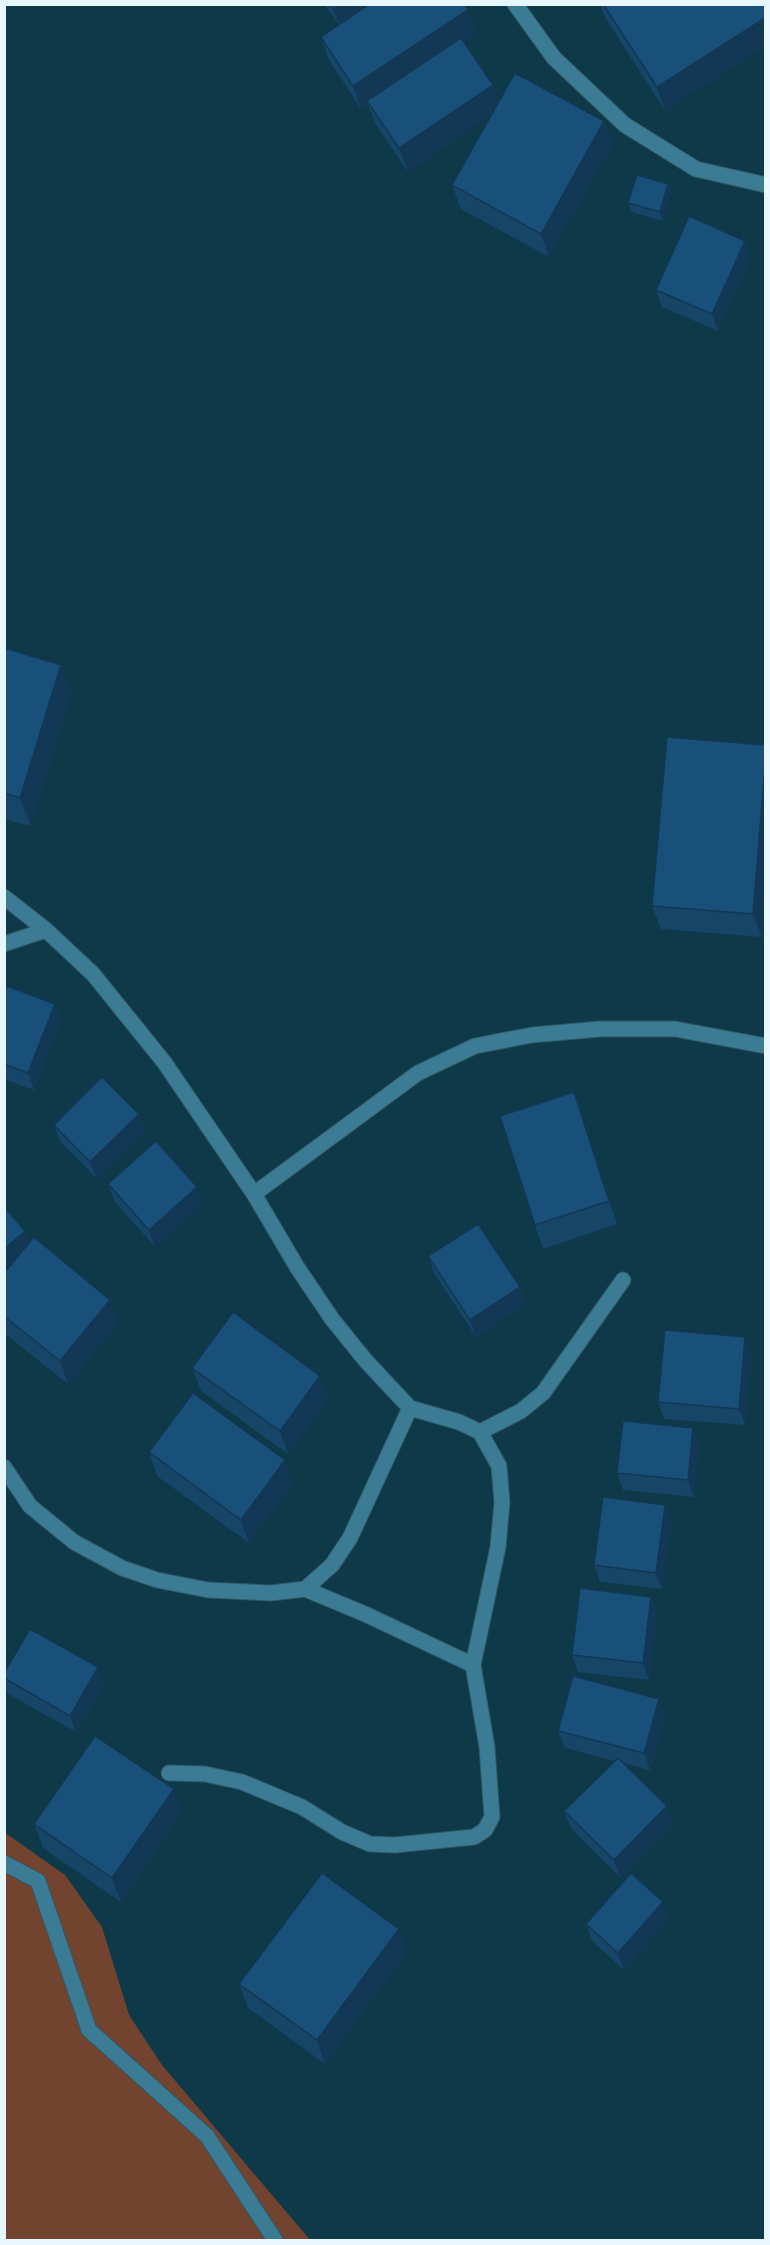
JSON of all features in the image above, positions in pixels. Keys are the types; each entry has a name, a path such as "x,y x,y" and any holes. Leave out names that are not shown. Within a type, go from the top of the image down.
{"street":[{"path":"516,4 554,58 625,125 696,169 765,185"},
{"path":"4,897 46,930 93,974 164,1062 254,1194 297,1267 332,1319 366,1361 410,1408 459,1422 480,1432 499,1466 502,1502 498,1547 473,1665 487,1747 492,1817 485,1830 474,1837 395,1845 370,1844 342,1832 302,1807 242,1782 206,1774 169,1773"},
{"path":"4,944 46,930"},
{"path":"254,1194 418,1073 475,1046 531,1035 600,1029 675,1029 765,1046"},
{"path":"480,1432 521,1410 543,1394 623,1280"},
{"path":"305,1589 332,1565 350,1538 410,1408"},
{"path":"4,1467 30,1506 74,1542 122,1568 157,1580 208,1590 271,1593 305,1589 365,1614 473,1665"},
{"path":"4,1863 38,1881 89,2030 207,2136 275,2241"}],"shaded area":[{"path":"4,1832 65,1875 102,1927 129,2015 162,2065 310,2240 5,2240"}],"building":[{"path":"330,4 340,4 333,9"},
{"path":"370,4 465,4 468,10 353,86 321,37"},
{"path":"603,4 765,4 765,18 657,87"},
{"path":"461,38 493,85 399,148 367,101"},
{"path":"515,73 604,121 541,234 452,185"},
{"path":"637,175 668,184 660,212 628,203"},
{"path":"689,216 745,241 712,314 656,290"},
{"path":"4,648 61,665 20,798 4,793"},
{"path":"667,737 765,745 753,914 652,906"},
{"path":"7,986 55,1004 28,1073 4,1064 4,993"},
{"path":"102,1077 139,1114 90,1162 54,1125"},
{"path":"574,1092 609,1201 535,1225 500,1116"},
{"path":"156,1141 197,1187 149,1230 108,1184"},
{"path":"4,1207 25,1231 4,1249"},
{"path":"478,1224 520,1287 470,1320 428,1256"},
{"path":"34,1237 110,1300 60,1361 4,1316 4,1273"},
{"path":"233,1312 320,1376 280,1431 192,1368"},
{"path":"665,1330 745,1337 739,1409 658,1402"},
{"path":"193,1393 285,1460 241,1520 149,1452"},
{"path":"623,1421 693,1428 688,1480 617,1473"},
{"path":"603,1497 665,1505 656,1573 594,1565"},
{"path":"580,1588 651,1597 643,1663 572,1655"},
{"path":"30,1629 98,1667 70,1716 4,1678 4,1673"},
{"path":"573,1676 659,1699 644,1753 558,1731"},
{"path":"95,1736 174,1789 112,1878 34,1824"},
{"path":"618,1758 667,1806 614,1860 564,1811"},
{"path":"322,1873 399,1929 317,2040 239,1984"},
{"path":"631,1873 663,1902 618,1953 586,1924"}]}
